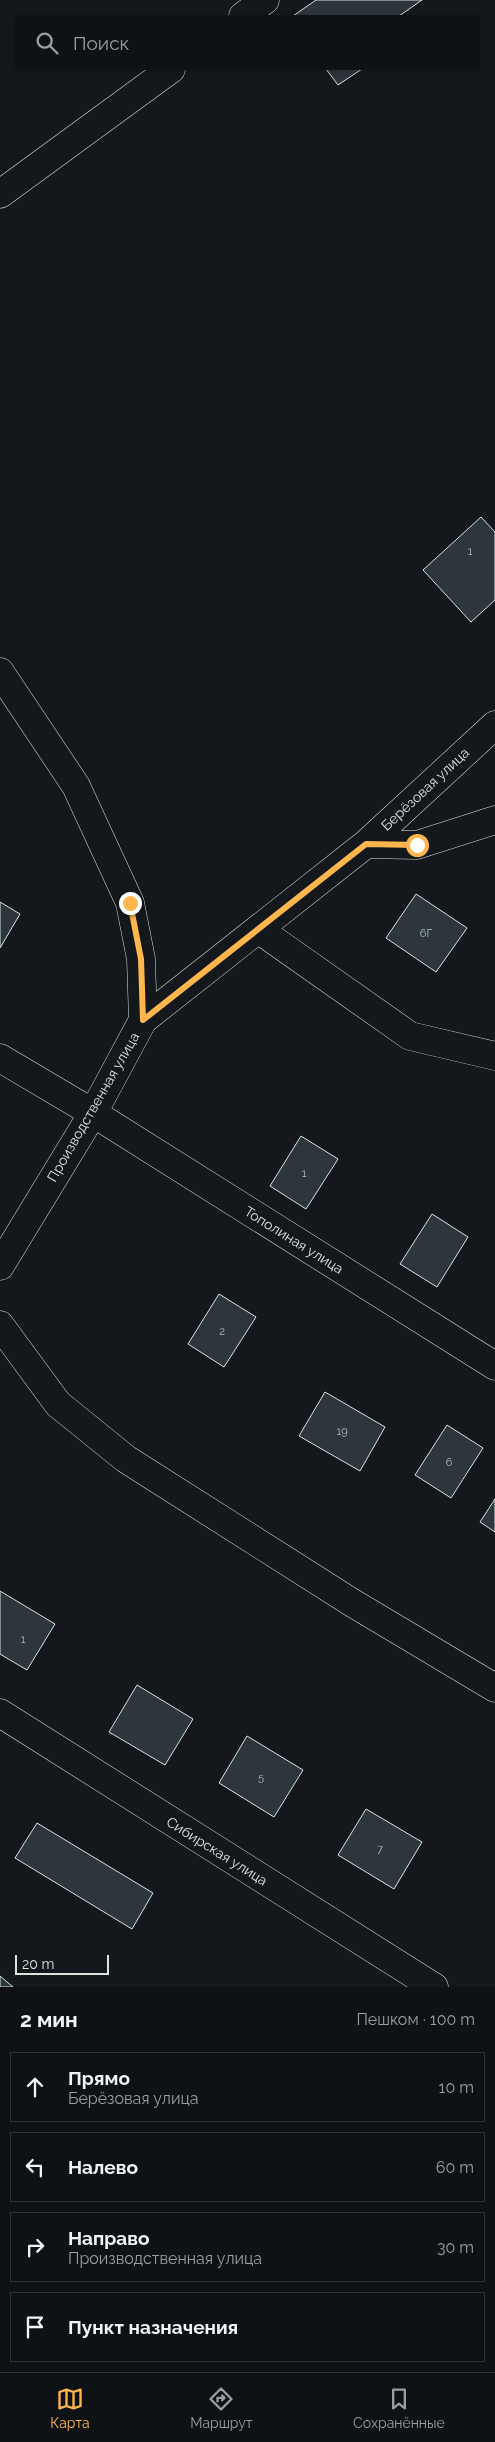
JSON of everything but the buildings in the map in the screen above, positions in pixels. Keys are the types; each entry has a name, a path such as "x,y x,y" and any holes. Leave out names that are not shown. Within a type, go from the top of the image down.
{"street":[{"path":"243,15 265,0"},
{"path":"0,194 170,70"},
{"name":"Производственная улица","path":"0,672 76,786 130,903 141,959 143,1020 93,1113 0,1266"},
{"name":"Берёзовая улица","path":"366,844 495,725"},
{"name":"Берёзовая улица","path":"366,844 417,845 495,820"},
{"path":"143,1020 366,844"},
{"path":"258,929 410,1036 495,1056"},
{"name":"Тополиная улица","path":"0,1058 93,1113 495,1366"},
{"path":"0,1325 58,1404 126,1459 351,1602 495,1688"},
{"name":"Сибирская улица","path":"0,1713 434,1987"}],"route":[{"path":"130,903 141,959 143,1020 366,844 417,845"}]}
